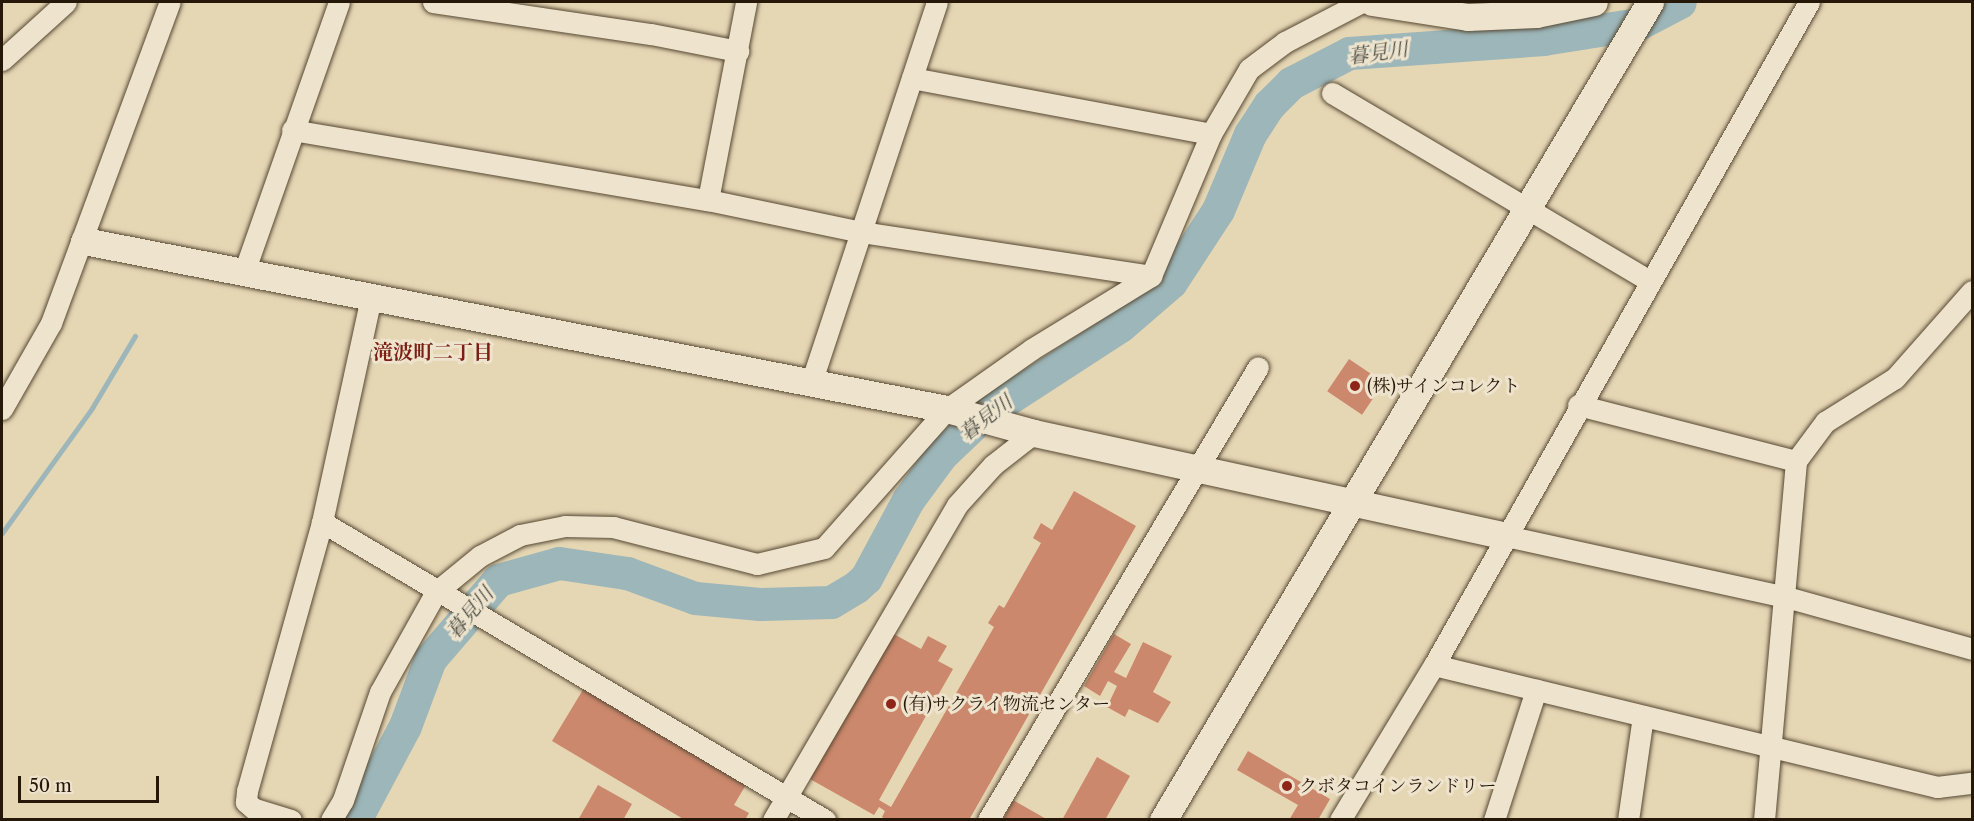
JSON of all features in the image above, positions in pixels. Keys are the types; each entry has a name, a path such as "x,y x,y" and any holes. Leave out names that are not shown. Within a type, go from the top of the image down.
{"street":[{"path":"2,60 66,2"},
{"path":"2,409 51,323 84,241 170,2"},
{"path":"244,272 292,130 339,2"},
{"path":"433,2 651,34 738,51"},
{"path":"708,200 746,2"},
{"path":"811,383 937,2"},
{"path":"332,819 343,800 380,692 436,592 480,556 520,535 565,526 612,527 757,564 824,548 947,409 1032,349 1151,276 1211,134 1249,69 1285,42 1362,2"},
{"path":"1372,2 1468,17 1536,14 1594,2"},
{"path":"1163,819 1528,208 1615,57 1650,2"},
{"path":"1340,819 1434,665 1648,280 1809,2"},
{"path":"912,78 1211,134"},
{"path":"1332,93 1648,280"},
{"path":"292,130 708,200 861,232 1151,276"},
{"path":"84,241 947,409 1029,432 1786,597 1972,649"},
{"path":"1764,819 1786,597 1796,461 1825,422 1895,378 1972,291"},
{"path":"291,819 254,809 246,802 322,522 371,297"},
{"path":"988,819 1258,367"},
{"path":"1578,405 1796,461"},
{"path":"772,819 957,505 993,465 1029,432"},
{"path":"322,522 436,592 825,819"},
{"path":"1434,665 1937,787 1972,783"},
{"path":"1494,819 1536,690"},
{"path":"1628,819 1643,716"}],"building":[{"path":"1349,359 1384,382 1362,415 1327,391"},
{"path":"1074,491 1136,526 969,820 887,820 882,817 885,811 879,807 874,815 810,779 892,633 921,649 928,636 947,646 938,661 953,669 937,697 944,701 939,709 932,705 879,800 891,807 994,627 988,623 999,605 1004,608 1041,543 1033,538 1041,523 1052,530"},
{"path":"1114,634 1131,644 1114,672 1126,678 1143,642 1172,656 1153,692 1171,702 1158,723 1129,709 1125,717 1107,707 1117,686 1108,681 1100,696 1084,686"},
{"path":"584,688 747,783 734,805 749,813 745,820 685,820 552,741"},
{"path":"1248,751 1330,799 1318,820 1289,820 1298,805 1237,770"},
{"path":"1097,757 1130,776 1105,820 1062,820"},
{"path":"598,785 632,804 623,820 578,820"},
{"path":"1013,800 1048,820 1003,820"}],"waterway":[{"name":"暮見川","path":"355,820 405,726 430,659 498,580 559,563 627,573 695,598 760,604 831,602 856,587 866,578 908,500 941,455 983,415 1120,326 1171,282 1218,210 1250,134 1269,105 1291,83 1349,53 1543,39 1638,24 1680,2"},
{"path":"2,533 92,408 135,336"}],"place":[{"name":"(株)サインコレクト","path":"1355,386"},
{"name":"(有)サクライ物流センター","path":"891,704"},
{"name":"クボタコインランドリー","path":"1287,786"}],"district":[{"name":"滝波町二丁目","path":"433,352"}]}
